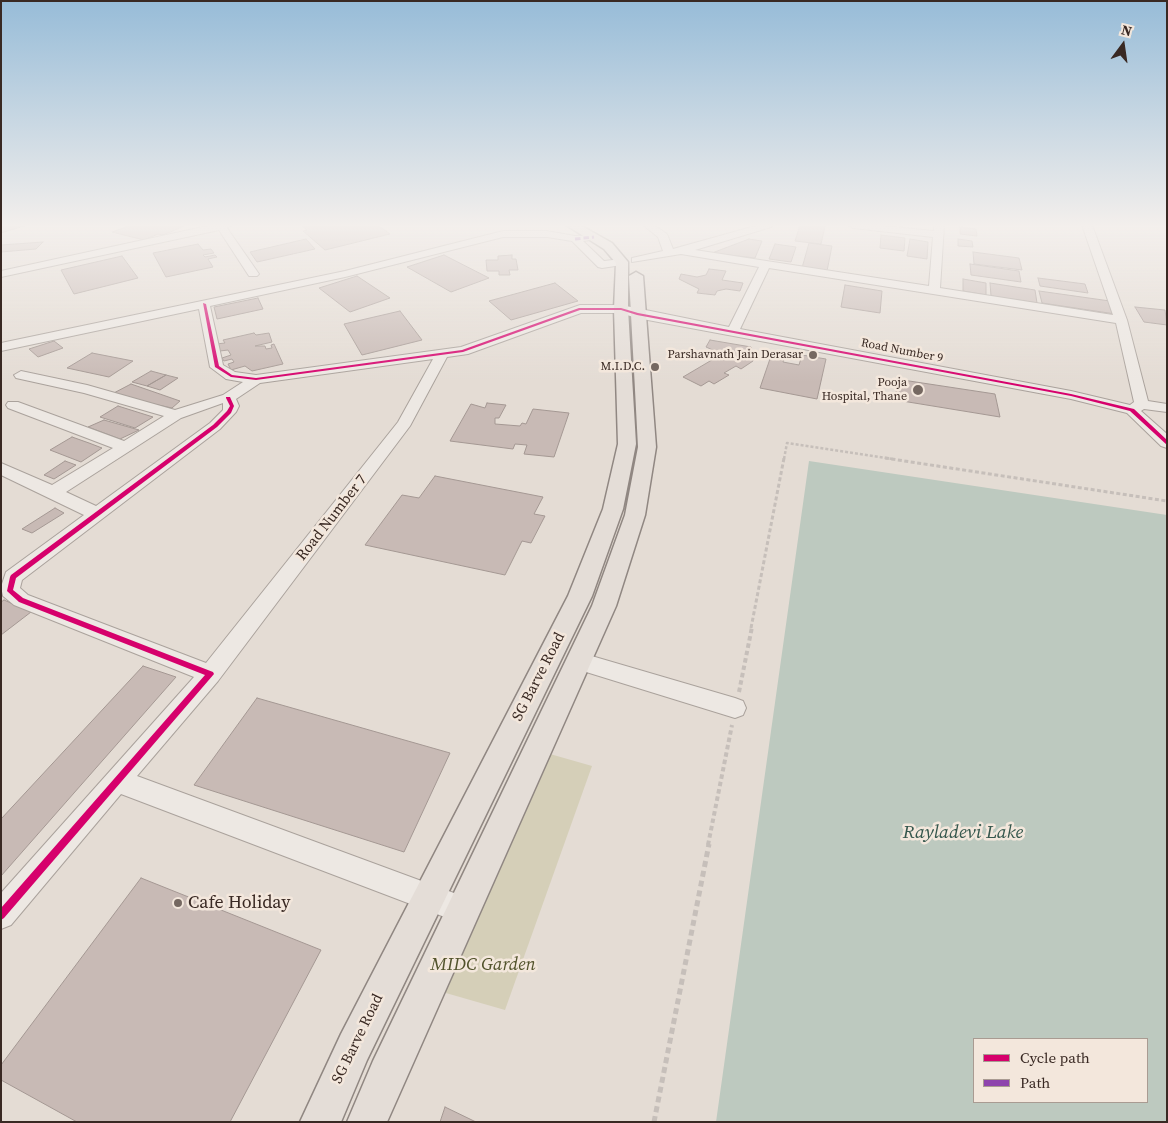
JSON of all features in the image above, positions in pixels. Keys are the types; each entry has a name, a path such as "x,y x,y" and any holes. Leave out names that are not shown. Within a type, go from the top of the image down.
{"main road":[{"name":"SG Barve Road","path":"320,1122 354,1047 580,596 613,509 627,444 629,277"},
{"name":"SG Barve Road","path":"367,1122 604,606 635,515 647,447 628,311"}],"street":[{"path":"1,347 329,277"},
{"path":"733,331 759,277"},
{"path":"849,277 1121,320"},
{"path":"934,291 935,277"},
{"path":"1104,277 1121,320 1137,407 1167,408"},
{"path":"204,304 218,367 231,376 256,379 464,351 580,309 628,311"},
{"name":"Road Number 9","path":"628,311 1137,407 1167,443"},
{"name":"Road Number 7","path":"4,907 210,674 405,423 442,354"},
{"path":"21,375 87,389 176,415"},
{"path":"52,492 176,415 213,401 228,398 256,379"},
{"path":"210,674 20,600 10,591 13,577 215,426 229,412 232,406 228,398"},
{"path":"13,405 124,446"},
{"path":"1,468 98,514"},
{"path":"578,661 735,708"},
{"path":"117,781 463,910"}],"path":[{"path":"654,1122 787,443 1167,501"}],"green space":[{"name":"MIDC Garden","path":"543,752 592,766 505,1010 432,989"}],"water":[{"name":"Rayladevi Lake","path":"809,461 1167,515 1167,1122 716,1122"}],"building":[{"path":"65,277 138,278 74,294"},
{"path":"353,277 359,277 390,298 350,312 319,288"},
{"path":"425,277 489,278 451,292"},
{"path":"680,277 723,277 722,280 743,283 740,291 726,289 717,291 715,295 697,293 699,289 679,279"},
{"path":"988,277 1020,277 1021,282"},
{"path":"1038,278 1085,284 1088,293 1040,286"},
{"path":"963,279 986,283 986,295 963,291"},
{"path":"555,283 578,301 511,320 489,301"},
{"path":"990,283 1035,290 1037,303 991,296"},
{"path":"845,285 882,291 880,313 841,307"},
{"path":"1039,291 1110,301 1115,314 1042,303"},
{"path":"258,298 263,309 217,319 214,307"},
{"path":"1135,307 1165,310 1167,325 1144,322"},
{"path":"400,311 422,340 362,355 344,324"},
{"path":"254,333 256,335 269,333 272,342 255,346 265,346 266,349 272,348 271,345 274,344 283,364 252,371 245,366 231,370 228,364 234,362 232,359 224,361 222,358 231,355 228,350 220,351 216,344 225,343 223,340"},
{"path":"710,340 751,347 753,361 741,369 736,366 724,373 729,375 714,384 709,381 701,386 683,377 722,354 706,347"},
{"path":"54,341 63,348 38,357 29,349"},
{"path":"92,353 133,361 109,377 67,368"},
{"path":"772,353 785,355 783,362 799,365 802,355 826,359 817,399 760,388"},
{"path":"151,371 166,375 147,386 132,382"},
{"path":"166,375 178,378 160,390 147,386"},
{"path":"896,379 995,394 1000,417 896,400"},
{"path":"131,384 180,401 172,408 110,395"},
{"path":"487,403 506,405 499,418 495,418 495,424 520,426 522,423 526,424 533,409 569,413 554,457 524,454 527,445 515,444 513,449 450,441 471,404 485,408"},
{"path":"118,406 153,417 135,428 100,417"},
{"path":"104,420 139,430 120,439 88,427"},
{"path":"72,437 102,448 81,462 50,450"},
{"path":"65,461 76,465 54,479 44,475"},
{"path":"435,476 543,497 534,514 545,516 531,543 522,541 505,575 365,545 402,495 419,498"},
{"path":"55,508 64,513 32,533 22,529"},
{"path":"4,600 31,612 1,635 1,602"},
{"path":"143,666 176,677 1,876 1,819"},
{"path":"257,698 450,753 404,852 194,785"},
{"path":"141,878 321,950 230,1122 77,1122 1,1080 1,1065"},
{"path":"445,1107 476,1122 440,1122"}],"cycle path":[{"path":"204,304 217,367 231,376 256,379 463,351 580,309 621,309 637,314 1071,395 1132,410 1167,443"},
{"path":"1,915 210,674 21,600 10,591 13,577 215,426 229,412 232,406 228,398"}],"place":[{"name":"Parshavnath Jain Derasar","path":"813,355"},
{"name":"M.I.D.C.","path":"655,367"},
{"name":"Pooja Hospital, Thane","path":"918,390"},
{"name":"Cafe Holiday","path":"178,903"}]}
